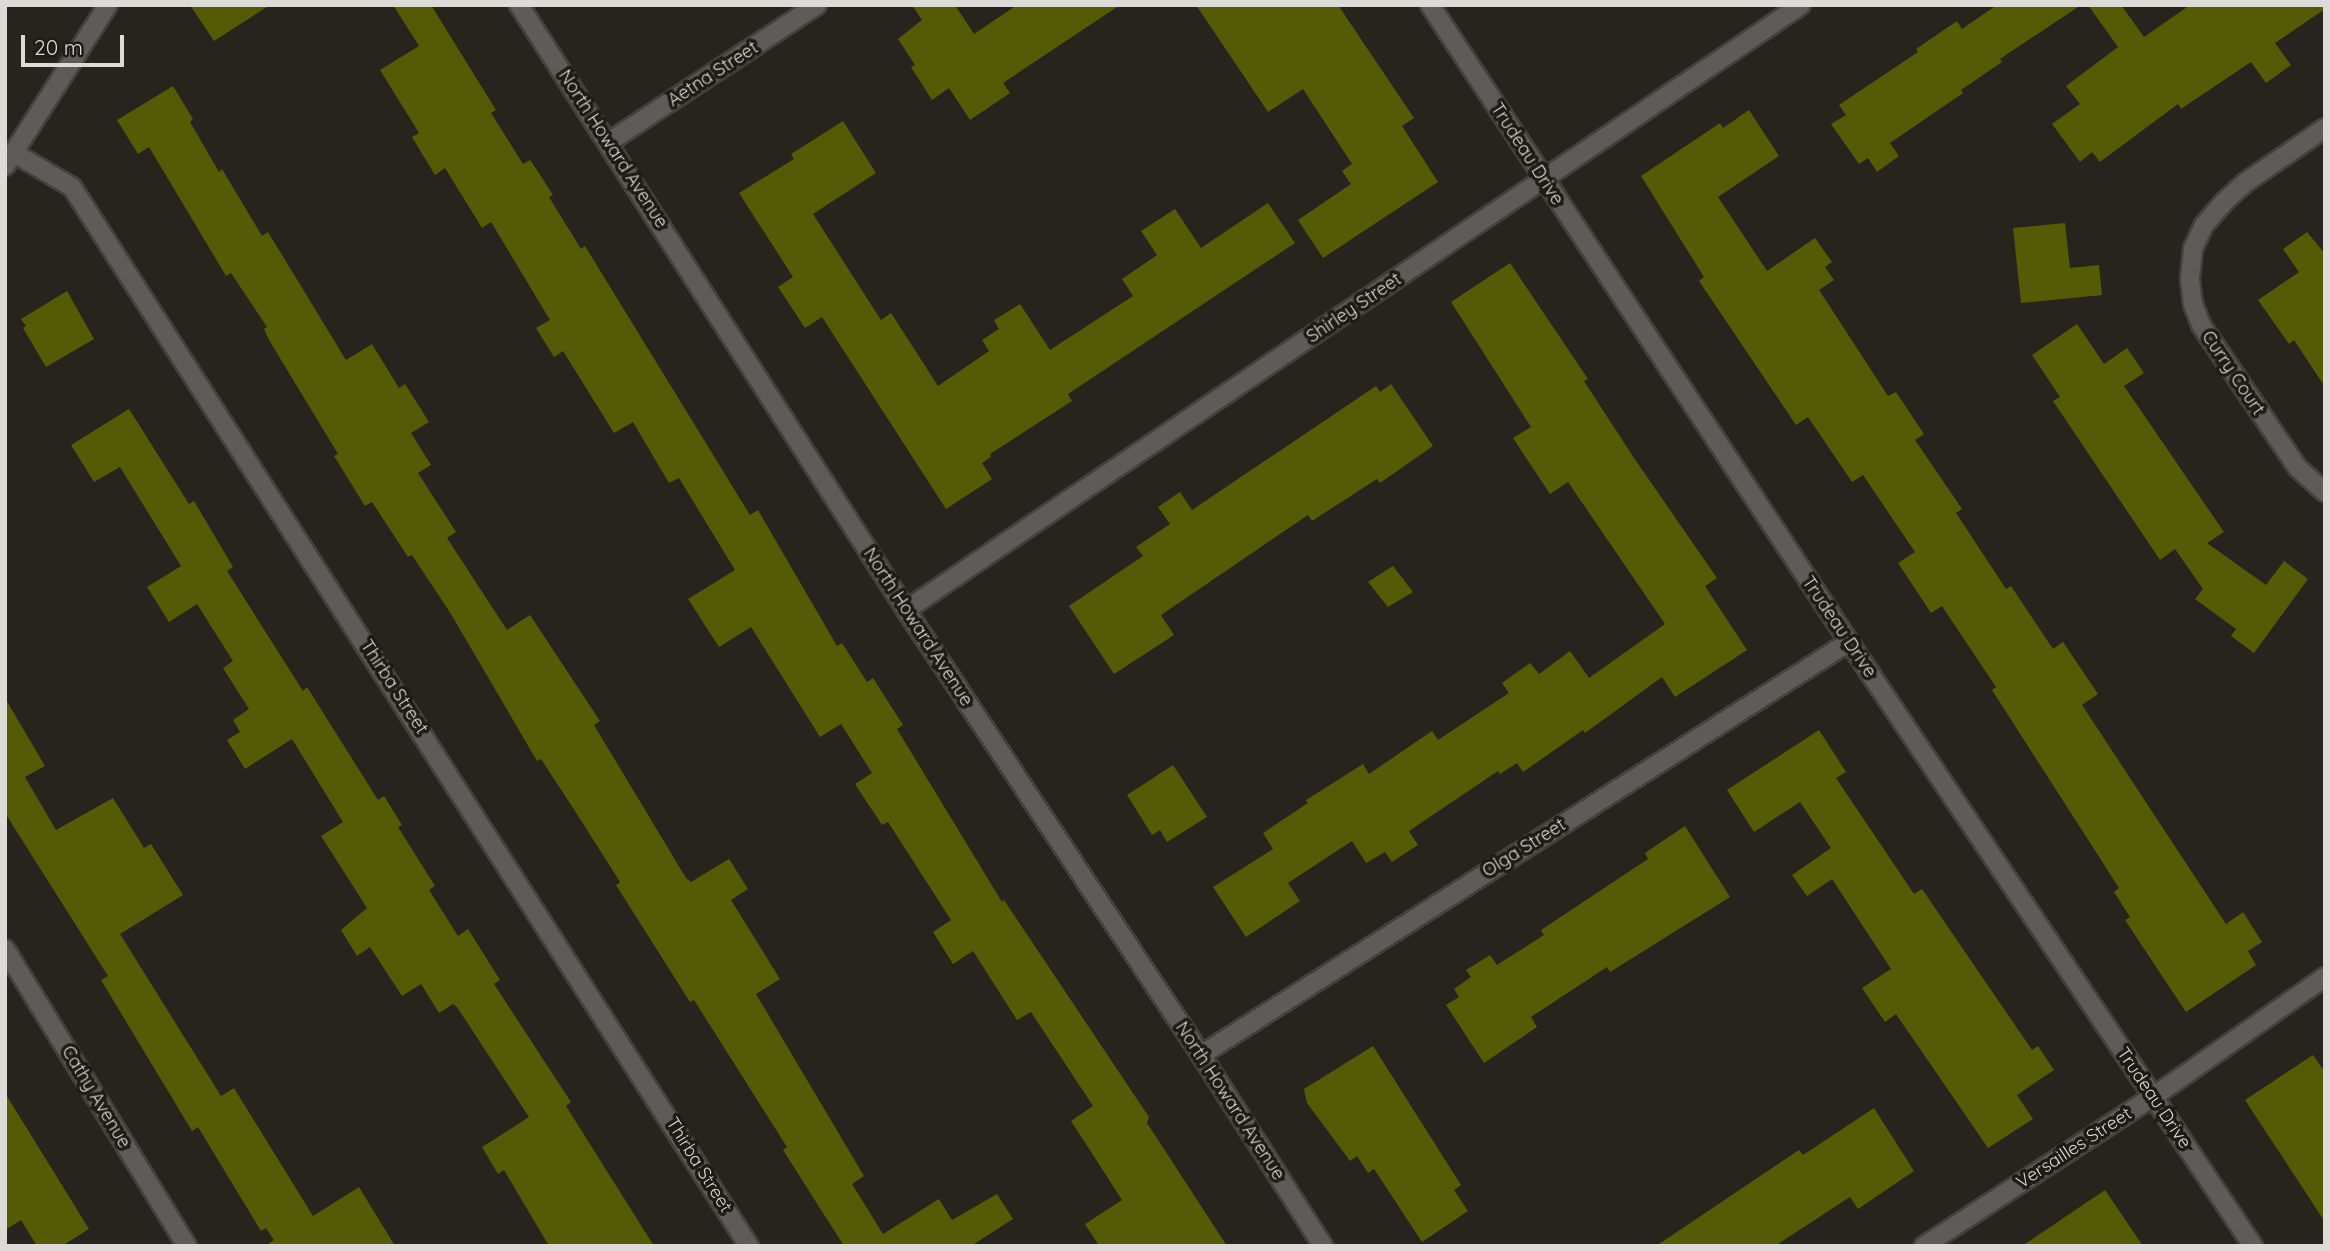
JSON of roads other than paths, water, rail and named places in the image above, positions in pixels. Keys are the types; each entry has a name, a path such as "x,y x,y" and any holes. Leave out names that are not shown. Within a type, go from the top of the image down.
{"street":[{"path":"10,160 108,5"},
{"name":"North Howard Avenue","path":"519,5 906,610 1323,1246"},
{"name":"Aetna Street","path":"609,142 817,5"},
{"name":"Trudeau Drive","path":"1430,5 1849,642 2253,1246"},
{"name":"Shirley Street","path":"906,610 1801,5"},
{"name":"Curry Court","path":"2325,128 2246,182 2224,202 2204,225 2193,249 2190,279 2193,304 2201,325 2298,468 2325,492"},
{"name":"Thirba Street","path":"10,160 72,187 749,1246"},
{"name":"Olga Street","path":"1200,1055 1849,642"},
{"name":"Cathy Avenue","path":"5,949 187,1246"},
{"name":"Versailles Street","path":"1924,1246 2153,1097 2325,977"}]}
